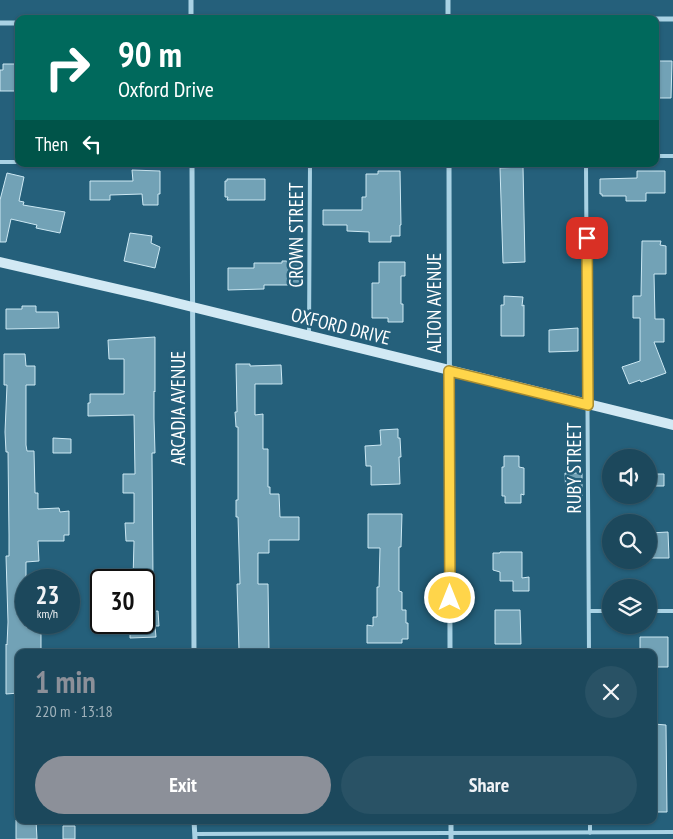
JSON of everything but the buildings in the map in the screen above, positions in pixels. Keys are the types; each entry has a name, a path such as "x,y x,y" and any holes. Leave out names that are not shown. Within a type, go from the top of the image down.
{"main road":[{"name":"OXFORD DRIVE","path":"0,262 673,425"}],"street":[{"path":"191,0 191,15"},
{"path":"448,0 448,15"},
{"path":"659,19 673,19"},
{"path":"0,23 15,23"},
{"name":"ARCADIA AVENUE","path":"192,167 194,649"},
{"name":"ALTON AVENUE","path":"448,167 450,649"}],"lane":[{"path":"659,156 673,156"},
{"path":"0,162 15,162"},
{"name":"CROWN STREET","path":"309,336 310,167"},
{"name":"RUBY STREET","path":"586,167 589,649"},
{"path":"589,611 602,611"},
{"path":"657,611 673,611"},
{"path":"590,824 590,833"},
{"path":"194,836 451,836 673,832"}],"route":[{"path":"450,598 449,371 588,405 587,238"}]}
